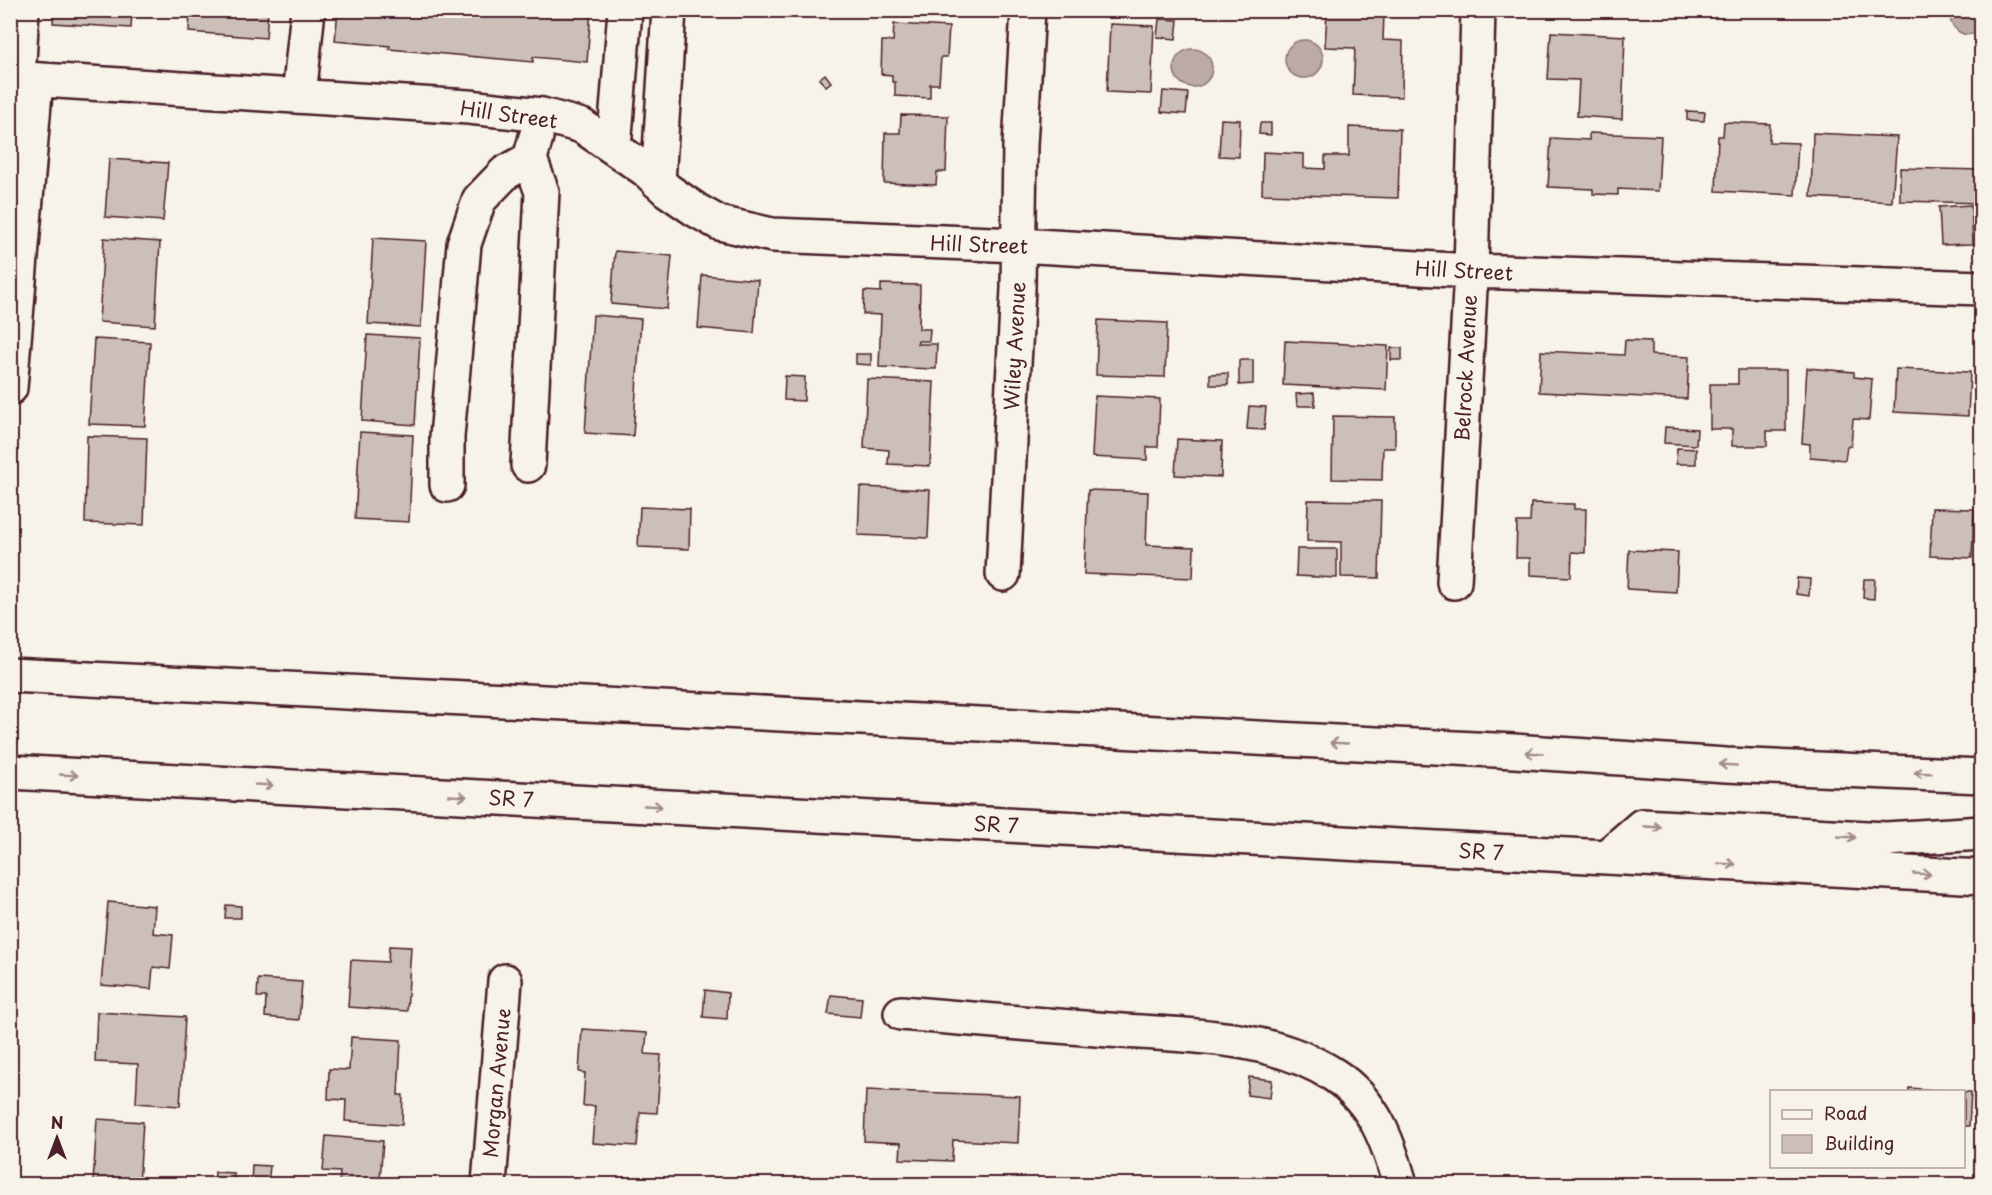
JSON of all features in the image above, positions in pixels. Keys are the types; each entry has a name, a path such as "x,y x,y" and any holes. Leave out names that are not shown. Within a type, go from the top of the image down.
{"main road":[{"path":"10,388 22,10"},
{"path":"299,96 308,10"},
{"path":"614,148 625,10"},
{"path":"658,182 669,10"},
{"name":"Wiley Avenue","path":"1003,574 1018,289 1020,145 1028,10"},
{"name":"Belrock Avenue","path":"1454,582 1471,271 1478,10"},
{"name":"Hill Street","path":"21,79 469,107 542,115 582,126 646,170 658,182 696,210 719,223 772,235 1018,245 1471,271 1982,288"},
{"path":"528,465 542,192 530,159 542,115"},
{"path":"447,485 447,437 464,244 479,200 505,173 530,159"},
{"path":"10,675 1514,751 1726,765 1982,776"},
{"name":"SR 7","path":"10,772 1982,877"},
{"path":"1606,857 1642,826 1886,839 1982,833"},
{"name":"Morgan Avenue","path":"489,1185 505,981"},
{"path":"901,1013 1223,1039 1285,1051 1335,1076 1370,1107 1391,1149 1401,1185"}],"shaded area":[{"path":"1950,11 1981,11 1981,30 1969,35 1959,32 1951,23"},
{"path":"1304,40 1318,45 1323,59 1318,73 1304,78 1290,73 1285,59 1290,45"},
{"path":"1193,49 1207,54 1212,68 1207,82 1193,87 1179,82 1174,68 1179,54"}],"building":[{"path":"54,10 132,10 131,28 53,23"},
{"path":"190,10 268,10 266,38 189,32"},
{"path":"338,10 591,10 587,62 533,57 533,62 389,49 390,46 335,41"},
{"path":"1327,12 1384,14 1383,40 1403,41 1402,97 1353,95 1355,48 1325,47"},
{"path":"1159,19 1178,20 1176,39 1157,37"},
{"path":"894,24 949,27 947,57 941,57 939,84 930,84 930,98 895,96 895,82 892,82 892,75 881,74 882,41 893,41"},
{"path":"1110,24 1154,26 1151,94 1107,92"},
{"path":"1551,32 1625,36 1622,119 1577,116 1579,80 1548,79"},
{"path":"825,74 831,82 826,86 819,79"},
{"path":"1163,91 1188,93 1186,114 1161,112"},
{"path":"1687,111 1705,112 1704,121 1687,120"},
{"path":"901,115 948,116 946,172 937,172 936,185 884,183 885,133 900,133"},
{"path":"1221,119 1240,120 1239,157 1219,156"},
{"path":"1724,122 1770,124 1769,142 1798,143 1795,195 1716,191 1718,136 1723,136"},
{"path":"1260,123 1271,123 1271,135 1259,134"},
{"path":"1349,127 1400,129 1398,198 1262,194 1263,152 1304,154 1304,168 1325,169 1325,156 1349,156"},
{"path":"1589,133 1661,136 1658,191 1618,189 1618,195 1593,194 1593,189 1548,187 1551,138 1589,140"},
{"path":"1813,133 1897,137 1892,202 1811,197"},
{"path":"109,159 168,163 163,221 105,217"},
{"path":"1900,168 1982,170 1982,203 1900,201"},
{"path":"1971,205 1973,244 1941,245 1939,207"},
{"path":"104,238 160,242 155,326 99,322"},
{"path":"373,238 426,241 421,327 368,324"},
{"path":"615,251 672,256 667,309 611,304"},
{"path":"702,275 758,280 754,333 698,328"},
{"path":"881,284 920,285 919,329 930,329 929,341 918,341 917,344 937,344 936,369 879,367 881,315 863,314 864,291 881,292"},
{"path":"593,315 641,319 633,436 585,433"},
{"path":"1098,320 1167,323 1165,377 1096,375"},
{"path":"367,335 420,338 415,425 362,421"},
{"path":"94,339 150,342 145,426 89,424"},
{"path":"1625,340 1651,341 1651,355 1689,357 1687,399 1539,392 1541,351 1624,355"},
{"path":"1285,341 1388,346 1386,390 1283,385"},
{"path":"1391,348 1402,348 1402,360 1391,360"},
{"path":"856,354 871,354 871,365 856,364"},
{"path":"1239,360 1253,360 1253,384 1239,385"},
{"path":"1807,368 1854,372 1854,377 1872,379 1869,420 1853,419 1851,446 1847,446 1845,460 1810,457 1810,444 1802,443"},
{"path":"1896,369 1970,372 1968,416 1894,412"},
{"path":"1738,370 1786,370 1786,431 1767,431 1767,446 1732,446 1732,429 1710,429 1710,384 1738,384"},
{"path":"1228,373 1228,385 1210,385 1210,374"},
{"path":"785,376 805,377 804,401 784,400"},
{"path":"867,379 934,382 930,466 888,464 889,450 864,448"},
{"path":"1314,393 1315,406 1297,406 1296,394"},
{"path":"1095,396 1160,399 1158,447 1147,447 1147,460 1092,457"},
{"path":"1249,406 1266,407 1264,430 1247,429"},
{"path":"1333,416 1395,417 1395,448 1383,448 1382,480 1332,479"},
{"path":"1665,427 1697,429 1696,445 1664,443"},
{"path":"360,432 413,435 409,522 355,519"},
{"path":"87,436 147,438 144,525 85,523"},
{"path":"1177,439 1222,441 1221,477 1175,475"},
{"path":"1677,448 1696,449 1696,464 1676,464"},
{"path":"860,487 930,490 928,538 858,535"},
{"path":"1088,490 1148,492 1146,545 1194,547 1193,578 1084,574"},
{"path":"1308,500 1381,501 1379,578 1341,577 1341,542 1307,541"},
{"path":"1531,503 1574,504 1574,509 1586,509 1585,553 1572,552 1571,577 1530,575 1530,558 1516,558 1517,522 1530,522"},
{"path":"640,507 690,509 689,549 638,547"},
{"path":"1932,508 1974,509 1972,558 1930,556"},
{"path":"1297,549 1337,549 1337,578 1296,576"},
{"path":"1629,550 1678,552 1676,592 1627,589"},
{"path":"1797,578 1810,579 1809,596 1796,594"},
{"path":"1864,579 1875,579 1874,599 1863,598"},
{"path":"108,902 155,906 153,933 173,935 170,969 153,967 151,989 101,985"},
{"path":"226,905 241,906 241,918 225,918"},
{"path":"389,946 411,947 407,1011 348,1007 351,960 388,962"},
{"path":"258,979 302,982 299,1020 265,1017 266,997 257,997"},
{"path":"705,990 728,993 727,1019 703,1017"},
{"path":"831,995 862,998 860,1017 828,1014"},
{"path":"97,1012 185,1017 180,1106 136,1103 138,1064 95,1062"},
{"path":"582,1029 647,1033 645,1054 661,1055 657,1113 640,1112 637,1146 592,1143 595,1106 583,1106 585,1073 579,1072"},
{"path":"351,1037 401,1040 398,1095 403,1095 402,1125 345,1121 346,1100 328,1099 329,1069 349,1070"},
{"path":"1249,1077 1272,1080 1270,1098 1247,1095"},
{"path":"1909,1088 1934,1090 1909,1090"},
{"path":"866,1090 1020,1096 1018,1143 953,1140 952,1161 900,1159 901,1143 864,1141"},
{"path":"1965,1092 1971,1092 1969,1126 1965,1126"},
{"path":"97,1119 143,1122 139,1184 93,1184"},
{"path":"326,1136 383,1141 380,1179 387,1179 386,1184 339,1184 340,1172 323,1171"},
{"path":"252,1165 270,1166 268,1184 251,1184"},
{"path":"215,1172 234,1173 234,1184 214,1184"}]}
